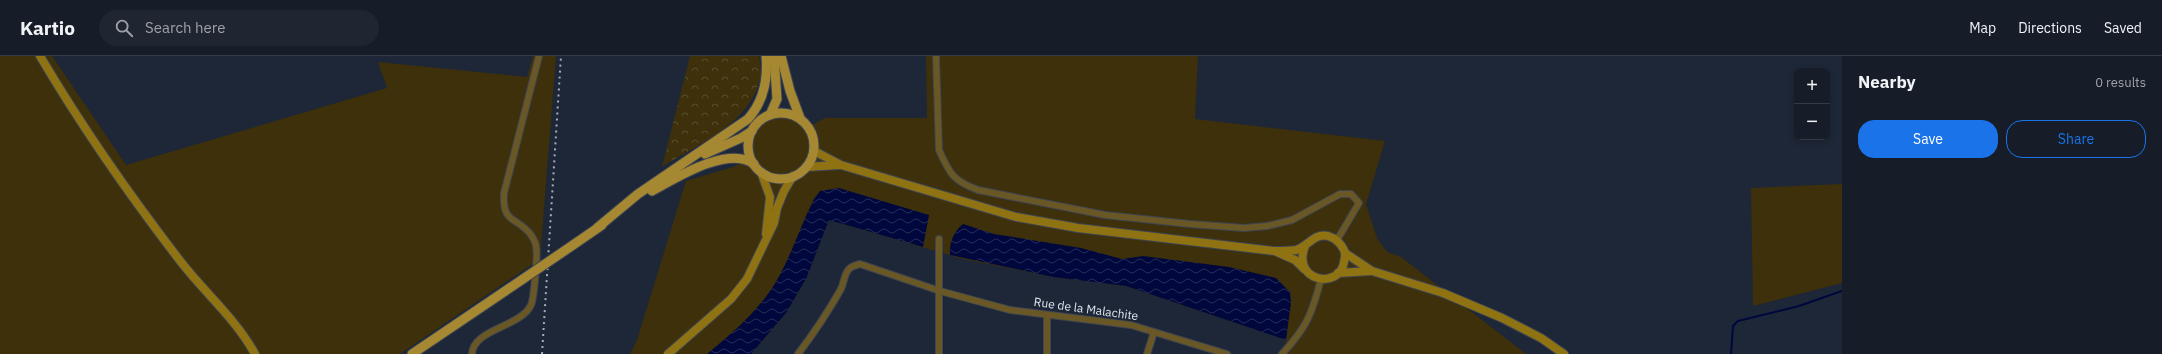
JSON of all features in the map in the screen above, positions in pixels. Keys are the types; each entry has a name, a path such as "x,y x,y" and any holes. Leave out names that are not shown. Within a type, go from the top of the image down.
{"main road":[{"path":"40,56 64,97 165,242 207,295 236,324 255,354"},
{"path":"597,228 638,194 748,118 758,105 764,89 767,71 766,56"},
{"path":"770,115 774,109 777,99 774,56"},
{"path":"761,172 778,179 793,176 806,167 814,151 812,133 800,118 790,91 781,56"},
{"path":"412,354 573,245 674,174 708,153 741,138 752,131 760,121 770,115 786,113 800,118"},
{"path":"752,131 748,146 754,164"},
{"path":"814,151 841,165 1016,216 1078,228 1274,251 1296,250 1305,246 1311,239 1320,236 1328,236 1337,240 1345,253 1372,271 1444,293 1541,338 1564,354"},
{"path":"649,192 678,177 720,160 744,158 754,164 761,172 770,198 764,243"},
{"path":"806,167 841,165"},
{"path":"668,354 731,299 747,279 774,223 777,208 784,191 793,176"},
{"path":"1305,246 1302,258 1305,270"},
{"path":"1274,251 1295,260 1312,276 1321,279 1330,278 1338,273 1344,265 1345,253"},
{"path":"1338,273 1372,271"},
{"path":"662,354 688,336"}],"street":[{"path":"472,354 472,349 478,340 522,315 531,305 537,248 531,235 508,217 503,207 504,193 530,86 539,56"},
{"path":"936,56 937,133 939,150 945,164 959,183 978,190 1097,214 1244,228 1267,226 1292,220 1340,194 1351,194 1360,203 1337,240"},
{"path":"939,239 939,354"},
{"name":"Rue de la Malachite","path":"798,354 816,331 836,298 847,272 855,265 860,264 940,291 1010,310 1132,325 1208,351 1227,354"},
{"path":"1282,354 1302,332 1314,306 1321,279"},
{"path":"1047,315 1047,354"},
{"path":"1148,354 1154,332"}],"green space":[{"path":"0,56 52,56 126,165 387,88 378,62 527,77 533,56 556,56 540,259 400,354 0,354"},
{"path":"690,56 759,56 761,75 755,94 746,108 734,120 706,141 662,167"},
{"path":"926,56 1198,56 1195,119 1385,141 1366,204 1377,238 1387,252 1401,257 1526,354 1282,354 1286,340 1126,286 1053,277 963,259 829,220 806,279 786,313 751,354 630,354 637,340 686,181 733,167 754,156 753,145 756,135 761,127 768,121 777,118 787,118 796,121 805,129 825,118 927,118"},
{"path":"1842,184 1842,283 1753,306 1751,188"}],"water":[{"path":"839,188 929,215 923,247 829,220 806,279 786,313 751,354 707,354 739,326 768,294 782,271 808,211 820,191"},
{"path":"963,224 994,234 1081,248 1122,259 1143,256 1229,267 1276,278 1290,292 1291,303 1286,340 1126,286 1053,277 950,255 950,246 953,238 957,230"}],"waterway":[{"path":"1731,354 1733,326 1738,321 1799,306 1842,291"}],"railway":[{"path":"542,354 561,56"}]}
